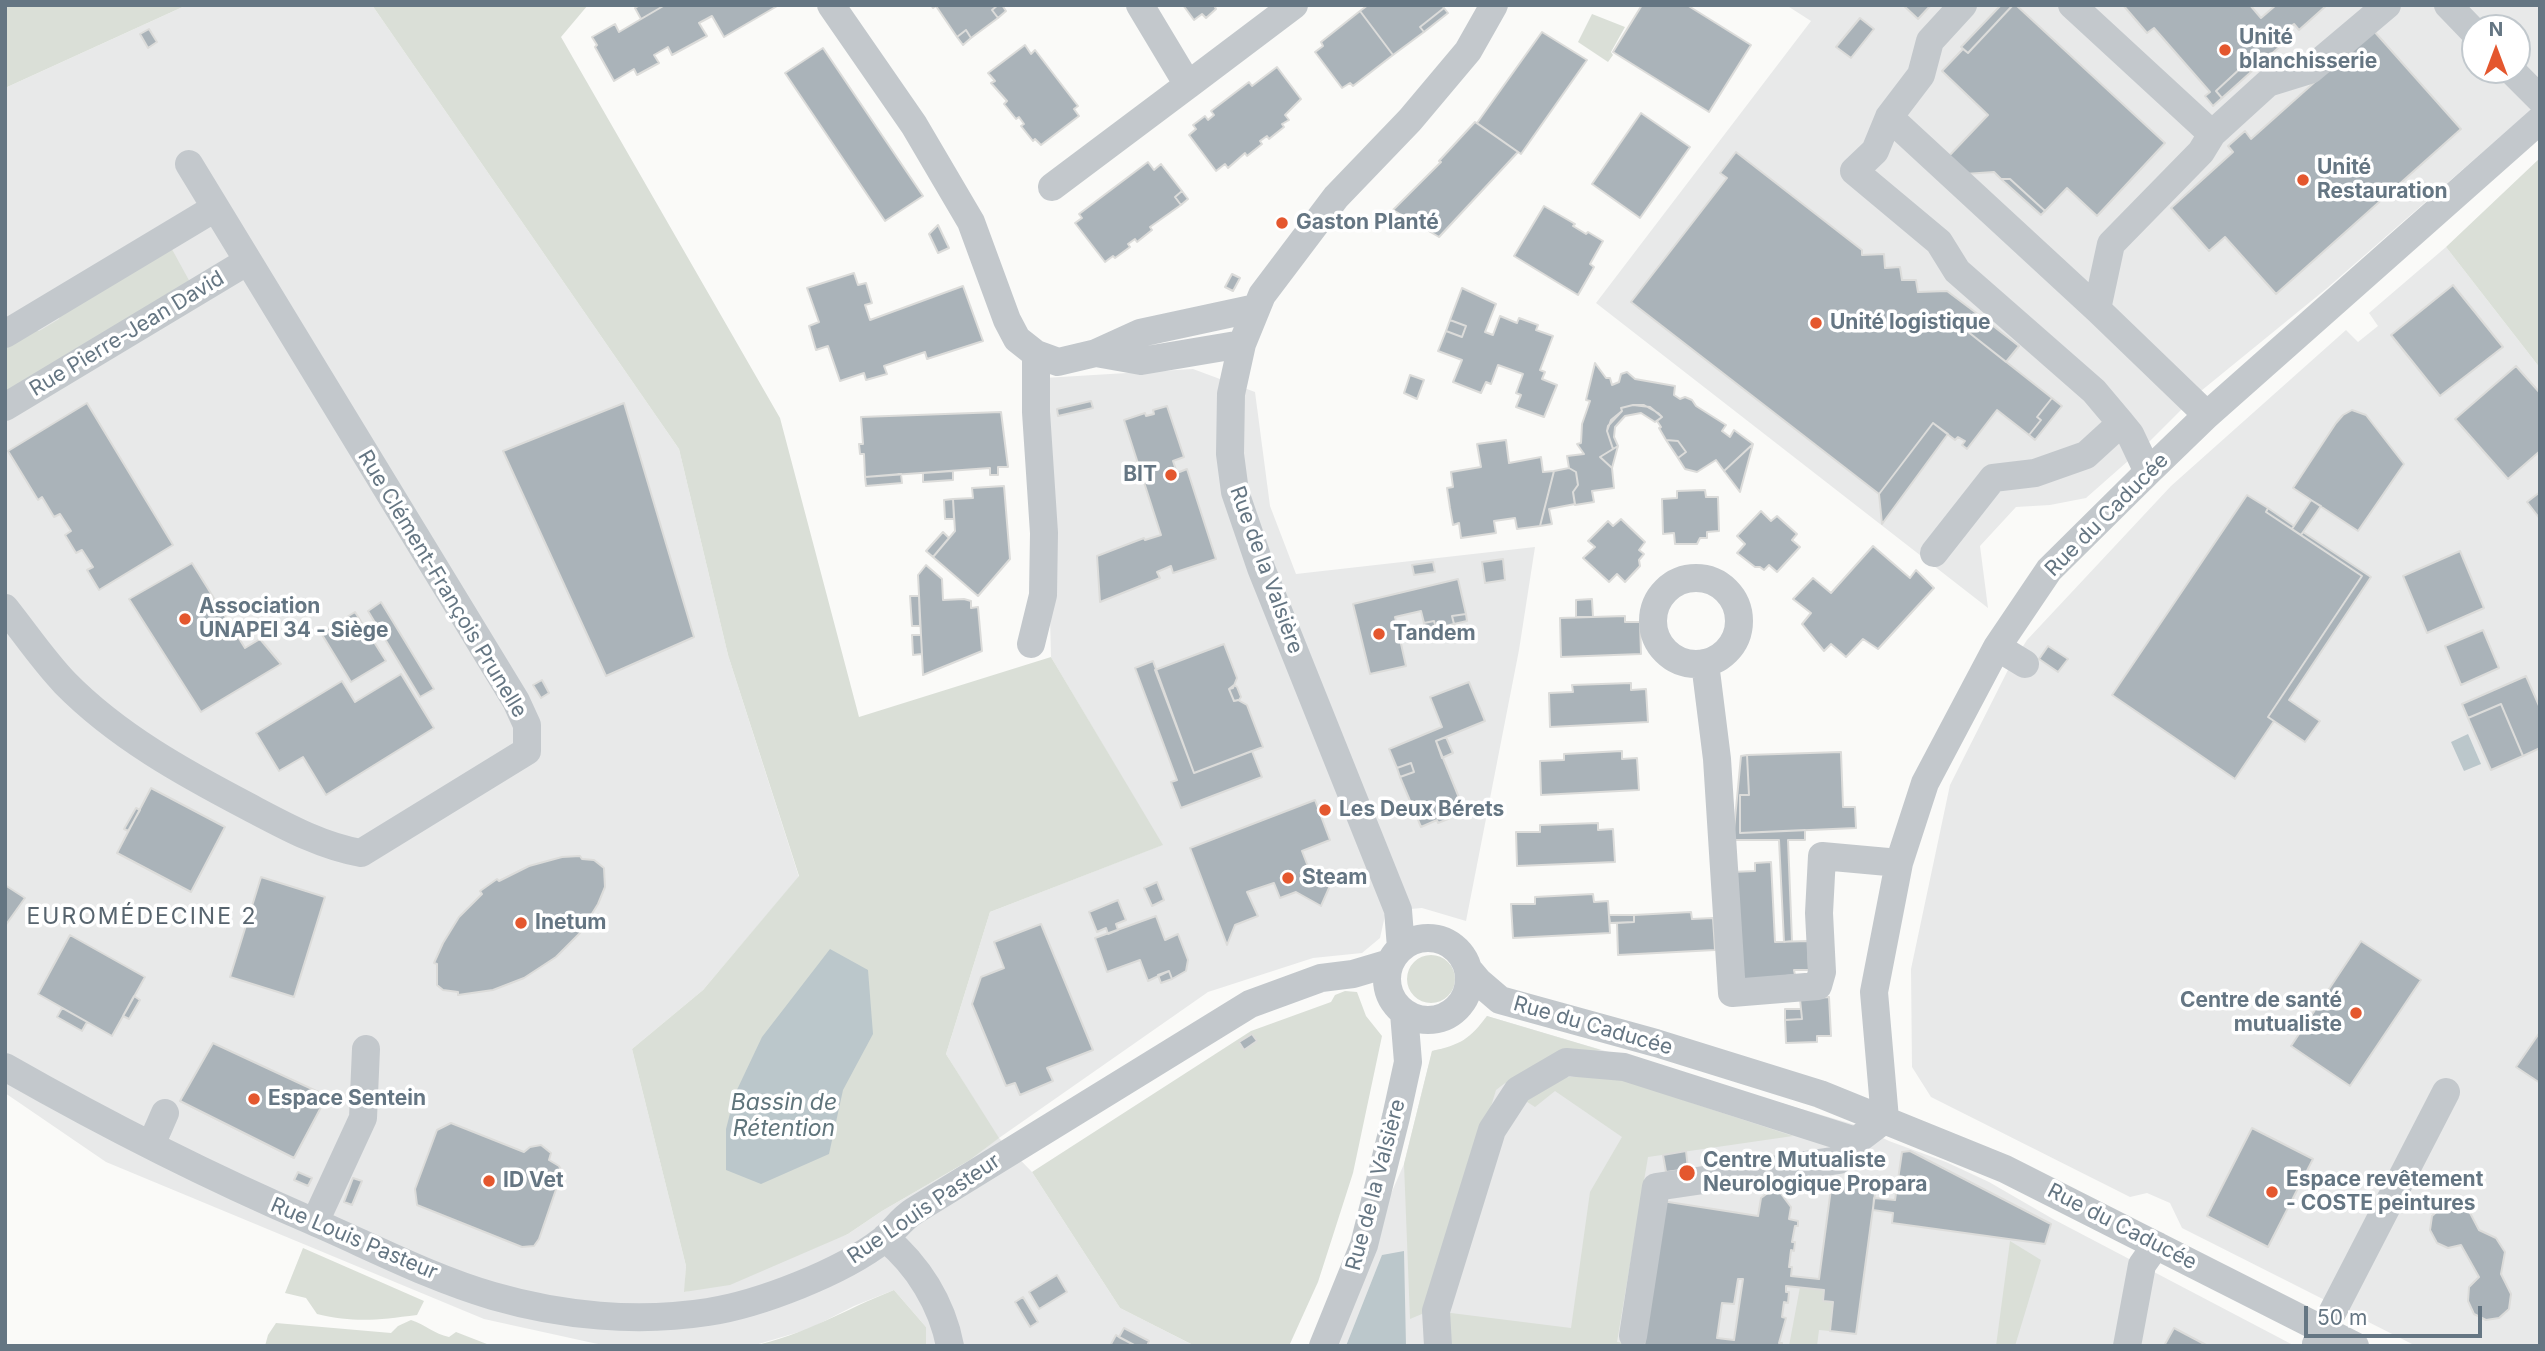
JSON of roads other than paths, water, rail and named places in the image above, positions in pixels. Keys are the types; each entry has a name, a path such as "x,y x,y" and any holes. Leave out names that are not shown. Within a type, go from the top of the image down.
{"street":[{"path":"831,5 914,125 971,222 1007,320 1017,339 1036,354 1058,362 1096,353 1140,333 1256,308"},
{"path":"1140,5 1188,85"},
{"path":"1052,187 1294,5"},
{"name":"Rue de la Valsière","path":"1396,956 1398,910 1261,568 1235,492 1230,454 1231,394 1242,344 1256,308 1276,275 1336,197 1410,120 1468,51 1494,5"},
{"path":"1963,5 1930,41 1921,75 1889,117 1875,151 1854,171 1939,242 1957,271 2094,391 2130,434 2148,472"},
{"path":"2072,5 2212,134"},
{"path":"2097,309 2112,244 2201,152 2212,134 2268,83 2310,70 2387,5"},
{"path":"2448,5 2461,18"},
{"path":"2525,84 2540,99"},
{"path":"1889,117 2097,309 2207,415"},
{"name":"Rue du Caducée","path":"1885,1119 1874,992 1899,863 1925,783 1997,647 2049,570 2148,472 2207,415 2540,120"},
{"name":"Rue Clément-François Prunelle","path":"5,608 64,682 133,740 192,778 283,825 337,849 362,853 527,751 527,725 516,701 189,164"},
{"path":"5,334 215,208"},
{"name":"Rue Pierre-Jean David","path":"5,407 248,261"},
{"path":"1096,353 1141,361 1242,344"},
{"path":"1031,644 1043,595 1044,533 1036,412 1036,354"},
{"path":"1934,553 1993,478 2035,473 2086,456 2121,424"},
{"path":"1997,647 2025,664"},
{"path":"1705,663 1717,759 1732,993 1818,986 1822,972 1819,914 1822,856 1899,863"},
{"path":"1353,974 1400,1008 1426,1021 1447,1014 1468,991 1468,969 1456,949 1435,939 1398,910"},
{"path":"1400,1008 1387,984 1396,956 1423,938 1435,939"},
{"name":"Rue Louis Pasteur","path":"5,1067 93,1118 219,1179 414,1266 491,1296 540,1308 591,1315 659,1317 711,1312 777,1293 840,1265 885,1238 899,1221 914,1211 1250,1003 1321,978 1353,974 1396,956"},
{"name":"Rue du Caducée","path":"1468,969 1500,1000 1656,1043 1820,1094 2005,1169 2156,1245 2319,1338 2355,1346"},
{"name":"Rue du Caducée","path":"1447,1014 1500,1000"},
{"name":"Rue de la Valsière","path":"1323,1346 1364,1245 1409,1062 1400,1008"},
{"name":"Rue de la Valsière","path":"1409,1062 1447,1014"},
{"path":"315,1222 363,1118 366,1049"},
{"path":"1438,1346 1436,1311 1492,1130 1518,1090 1566,1062 1624,1067 1856,1141"},
{"path":"2319,1338 2446,1092"},
{"path":"151,1145 165,1113"},
{"path":"1633,1336 1656,1187 1839,1160 1856,1141 1885,1119"},
{"path":"885,1238 898,1248 927,1285 939,1307 950,1346"},
{"path":"2127,1346 2142,1265 2156,1245"}],"water":[{"path":"2468,734 2481,764 2464,771 2451,742"},
{"name":"Bassin de Rétention","path":"830,949 868,970 873,1034 843,1090 829,1154 761,1184 726,1170 726,1129 735,1094 762,1037"},
{"path":"1404,1251 1406,1346 1346,1346 1382,1255"}],"place":[{"name":"Unité blanchisserie","path":"2225,50"},
{"name":"Unité Restauration","path":"2303,180"},
{"name":"Gaston Planté","path":"1282,223"},
{"name":"Unité logistique","path":"1816,323"},
{"name":"BIT","path":"1171,475"},
{"name":"Association UNAPEI 34 - Siège","path":"185,619"},
{"name":"Tandem","path":"1379,634"},
{"name":"Les Deux Bérets","path":"1325,810"},
{"name":"Steam","path":"1288,878"},
{"name":"Inetum","path":"521,923"},
{"name":"Centre de santé mutualiste","path":"2356,1013"},
{"name":"Espace Sentein","path":"254,1099"},
{"name":"Centre Mutualiste Neurologique Propara","path":"1687,1173"},
{"name":"ID Vet","path":"489,1181"},
{"name":"Espace revêtement - COSTE peintures","path":"2272,1192"}],"district":[{"name":"EUROMÉDECINE 2","path":"142,917"}]}
